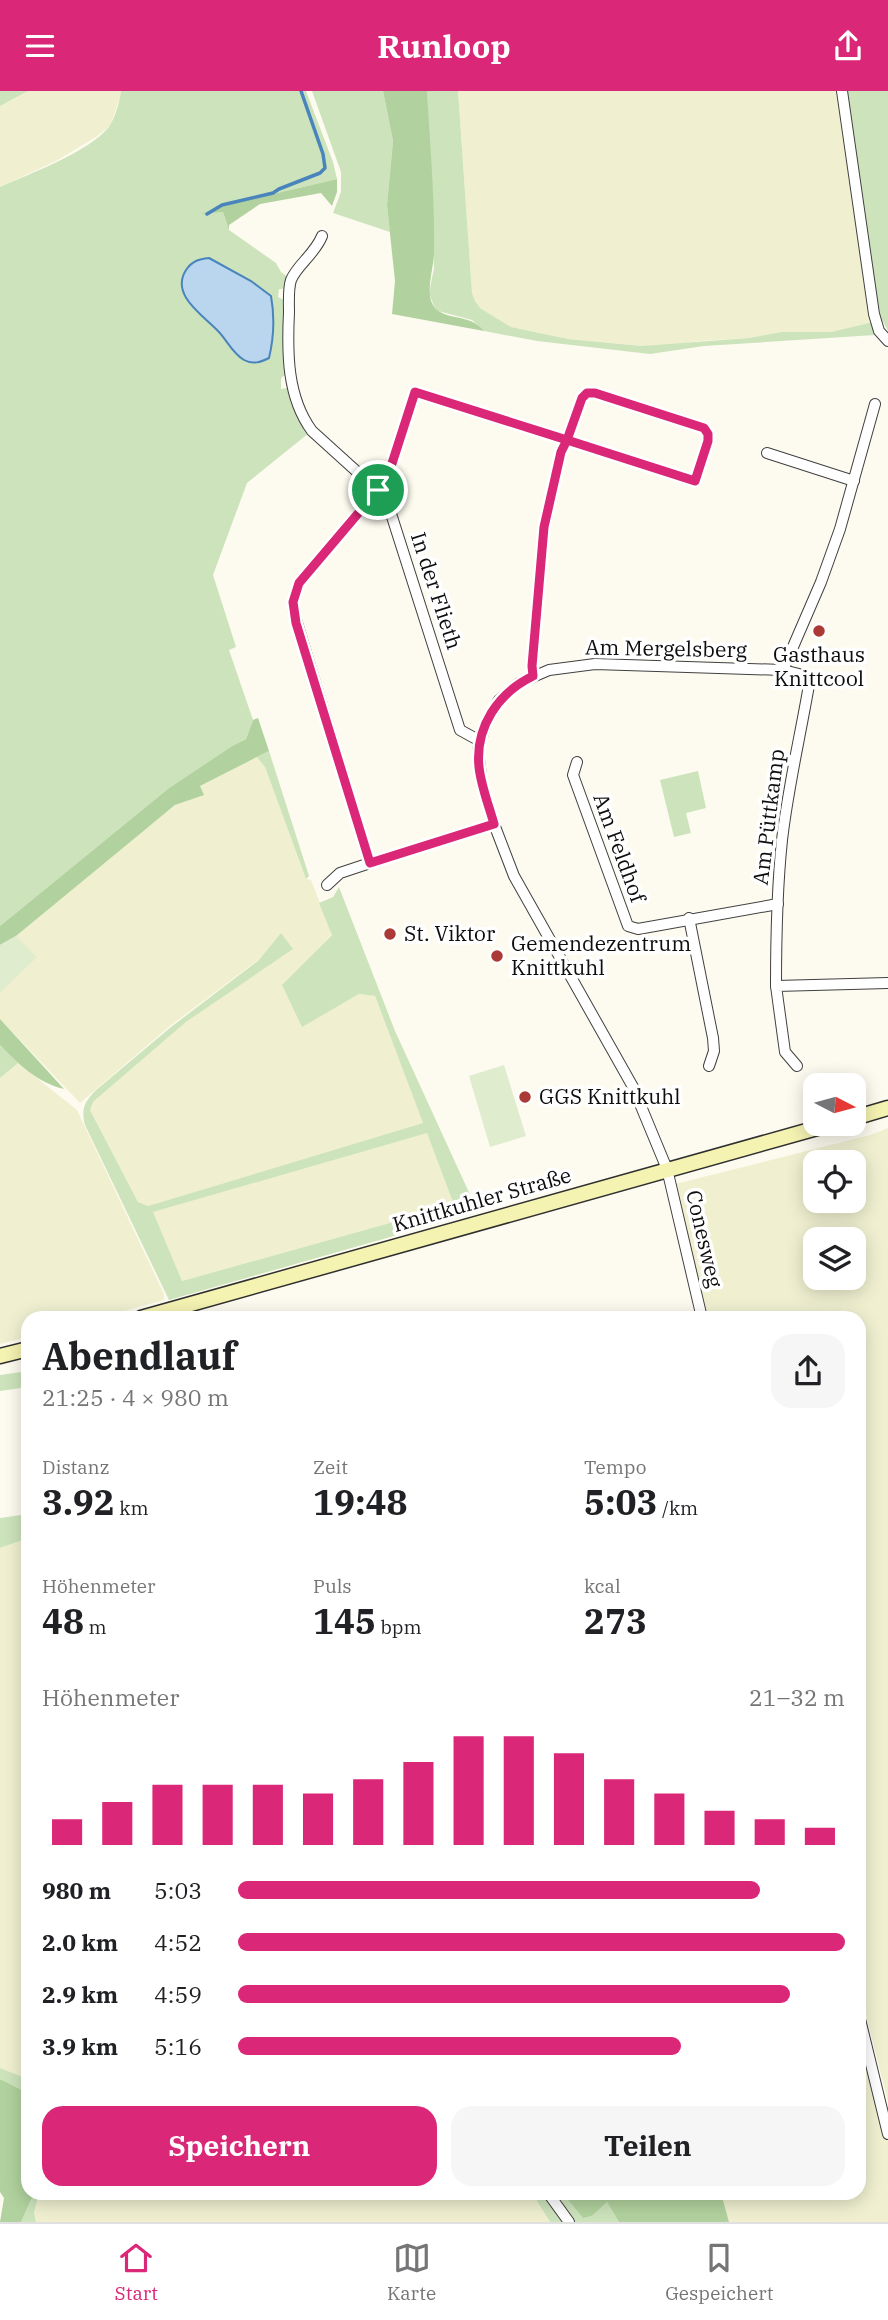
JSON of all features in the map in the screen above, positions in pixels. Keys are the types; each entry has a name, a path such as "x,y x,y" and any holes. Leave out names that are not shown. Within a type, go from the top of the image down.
{"street":[{"path":"842,91 874,314 879,331 888,341"},
{"name":"In der Flieth","path":"322,236 309,259 294,274 290,286 288,326 292,389 303,419 312,431 386,498 460,730 480,741"},
{"path":"370,863 296,623 293,602 299,583 387,479 415,392 567,440 695,481 708,434 704,428 595,393 587,393 582,398 567,440 561,452 544,527 533,676"},
{"path":"783,670 821,582 854,481 875,404"},
{"path":"767,453 854,481"},
{"name":"Am Mergelsberg","path":"667,1169 633,1087 514,876 494,824 479,769 480,741 485,723 499,700 510,689 533,676 564,667 595,664 783,670"},
{"name":"Am Püttkamp","path":"783,670 799,674 809,685 791,779 778,904 776,986 785,1052 797,1066"},
{"name":"Am Feldhof","path":"577,762 573,775 628,926 638,929 778,904"},
{"path":"327,885 341,873 494,824"},
{"path":"689,918 713,1038 714,1051 709,1066"},
{"path":"776,986 888,983"},
{"path":"866,1114 888,1108"},
{"name":"Knittkuhler Straße","path":"166,1311 803,1132"},
{"name":"Conesweg","path":"667,1169 700,1311"},
{"path":"0,1356 21,1351"},
{"path":"866,2043 888,2134"},
{"path":"553,2200 569,2222"}],"green space":[{"path":"0,91 28,91 0,106"},
{"path":"28,91 121,91 110,126 56,161 0,187 0,106"},
{"path":"121,91 306,91 337,179 227,205 205,213 223,212 229,230 276,263 288,277 286,285 279,289 278,297 284,300 286,306 286,374 281,378 281,389 287,388 293,407 309,433 247,483 213,575 236,647 229,650 253,720 246,739 169,788 0,926 0,187 58,161 99,136 113,119"},
{"path":"312,91 383,91 393,141 387,205 390,232 333,213 341,192 341,172"},
{"path":"383,91 427,91 434,212 431,299 437,310 443,314 471,321 484,331 392,314 395,281 387,205 393,141"},
{"path":"427,91 458,91 472,293 480,308 511,327 568,339 642,346 749,338 781,332 831,332 873,322 875,335 704,346 650,354 537,341 484,331 472,320 438,311 429,293 434,268"},
{"path":"458,91 839,91 873,322 831,332 781,332 749,338 653,347 568,339 511,327 480,308 472,293"},
{"path":"845,91 888,91 888,331 880,316"},
{"path":"337,179 337,192 332,206 321,193 260,204 229,225 229,230 223,212 201,214 227,205"},
{"path":"258,718 269,751 200,786 204,795 175,805 16,936 0,945 0,926 169,788 246,739 253,720"},
{"path":"269,751 309,876 306,879 265,767 257,757"},
{"path":"257,757 265,767 306,879 311,880 332,934 283,986 302,1026 359,994 375,996 423,1123 148,1206 138,1202 90,1110 93,1102 186,1022 265,967 258,960 170,1026 80,1103 0,1019 0,945 16,936 102,863 200,786"},
{"path":"698,771 706,808 686,813 691,833 674,837 660,780"},
{"path":"339,887 395,1031 478,1212 169,1300 85,1125 84,1107 95,1091 171,1027 259,960 281,933 293,949 186,1022 93,1102 90,1110 138,1202 148,1206 423,1123 375,996 359,994 302,1027 282,985 332,935 319,903 333,897","holes":["427,1133 454,1205 182,1281 153,1212"]},
{"path":"16,936 37,957 0,993 0,945"},
{"path":"0,1019 64,1089 37,1077 21,1066 0,1045"},
{"path":"0,1045 18,1063 0,1078"},
{"path":"18,1063 77,1110 164,1294 164,1300 124,1311 21,1311 21,1339 0,1344 0,1078"},
{"path":"504,1065 526,1136 490,1147 469,1076"},
{"path":"888,1128 888,2102 866,2014 866,1311 703,1311 675,1184 803,1152 803,1213 866,1213 866,1150 810,1150"},
{"path":"427,1132 454,1205 182,1281 152,1212"},
{"path":"21,1372 21,1388 0,1391 0,1375"},
{"path":"21,1515 21,1540 0,1548 0,1518"},
{"path":"21,1540 21,2076 0,2068 0,1548"},
{"path":"866,2049 888,2138 888,2222 729,2222 723,2200 866,2200"},
{"path":"0,2068 21,2076 21,2090 0,2079"},
{"path":"0,2079 21,2090 21,2200 31,2200 21,2222 0,2222 4,2198 0,2192"},
{"path":"31,2200 37,2200 34,2213 36,2222 21,2222"},
{"path":"37,2200 536,2200 550,2222 36,2222 34,2214"},
{"path":"536,2200 551,2200 568,2222 550,2222"},
{"path":"555,2200 568,2200 583,2218 592,2216 607,2202 619,2222 572,2222"},
{"path":"568,2200 723,2200 729,2222 619,2222 607,2202 592,2216 583,2218"}],"water":[{"path":"209,258 251,281 271,296 273,327 269,358 254,363 240,357 185,296 182,279 186,270 196,261"}],"waterway":[{"path":"207,214 222,205 273,193 320,173 325,168 323,154 301,91"}],"place":[{"name":"Gasthaus Knittcool","path":"819,631"},
{"name":"St. Viktor","path":"390,934"},
{"name":"Gemendezentrum Knittkuhl","path":"497,956"},
{"name":"GGS Knittkuhl","path":"525,1097"}],"route":[{"path":"378,490 299,583 293,602 296,623 370,863 494,824 482,785 478,750 485,723 499,700 510,689 533,676 544,527 561,452 567,440 695,481 708,434 704,428 595,393 587,393 582,398 567,440 415,392 387,479 378,490"}]}
